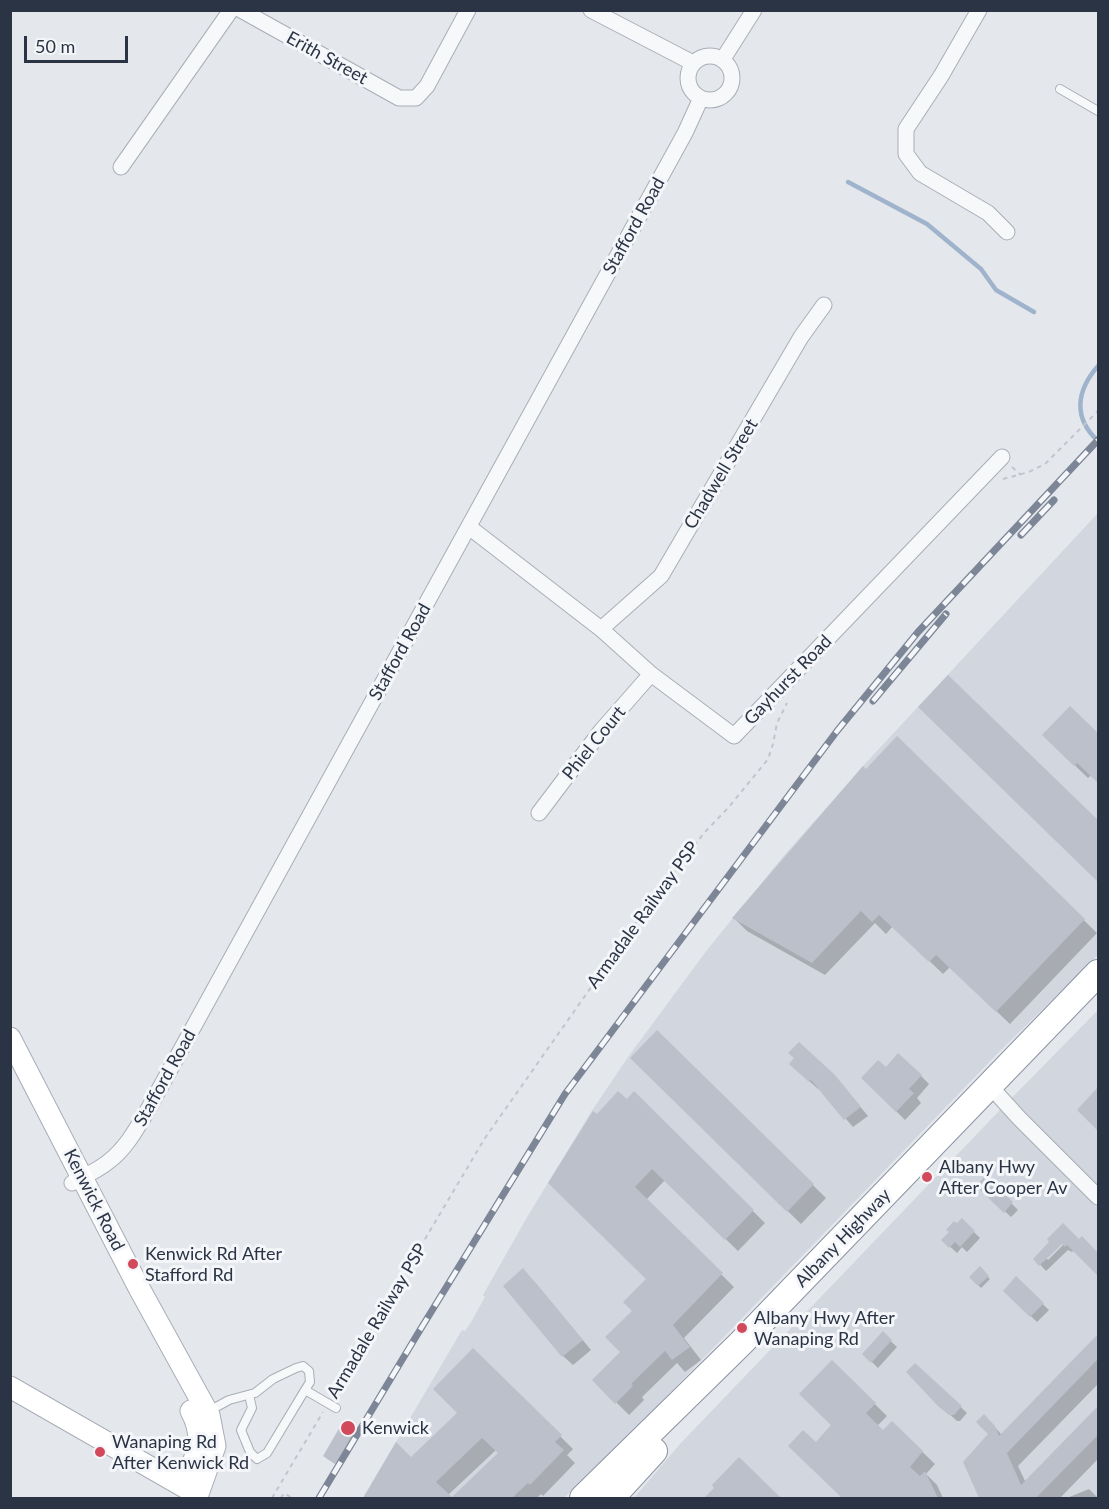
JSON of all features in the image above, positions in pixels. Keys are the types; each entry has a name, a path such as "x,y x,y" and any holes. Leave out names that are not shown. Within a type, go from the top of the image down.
{"highway":[{"name":"Albany Highway","path":"611,1498 994,1091 1098,973"},
{"name":"Albany Highway","path":"583,1498 994,1091 1098,992"},
{"path":"623,1498 636,1471"}],"main road":[{"name":"Kenwick Road","path":"10,1038 77,1180 199,1426 196,1493"},
{"name":"Kenwick Road","path":"10,1065 208,1412 213,1426 215,1446 196,1493"},
{"path":"10,1387 196,1493"}],"street":[{"path":"121,167 231,10"},
{"name":"Erith Street","path":"241,10 399,98 416,98 427,86 468,10"},
{"path":"591,10 693,63"},
{"path":"723,59 754,10"},
{"path":"974,12 941,76 906,129 906,154 920,173 988,213 1007,232"},
{"path":"708,55 723,59 731,70 731,85 720,98 713,100 701,98 692,91 688,82 688,74 693,63 708,55"},
{"name":"Stafford Road","path":"77,1180 108,1163 131,1138 685,133 701,98"},
{"name":"Chadwell Street","path":"601,629 661,576 801,337 824,305"},
{"name":"Gayhurst Road","path":"469,527 601,629 651,674 734,736 1002,457"},
{"name":"Phiel Court","path":"539,813 601,730 651,674"},
{"path":"994,1091 1098,1197"}],"lane":[{"path":"1060,89 1098,111"},
{"path":"208,1412 230,1400 249,1395 273,1379 300,1366 307,1368 310,1374 305,1390 267,1453 257,1459 252,1456 241,1433 252,1408 249,1395"},
{"path":"305,1390 336,1408"}],"path":[{"path":"998,481 1041,467 1098,411"},
{"name":"Armadale Railway PSP","path":"273,1498 485,1138 644,912 704,832 729,807 768,759 777,723 789,700"},
{"path":"281,1498 284,1493 292,1498"}],"shaded area":[{"path":"1098,513 1098,955 1001,1050 664,1399 564,1498 363,1498 462,1330 465,1331 471,1322 485,1297 483,1295 526,1219 591,1112 628,1057 707,950 781,859 863,766"},
{"path":"1098,1010 1098,1498 634,1498 680,1444"}],"building":[{"path":"948,675 1098,820 1098,882 918,707"},
{"path":"1070,706 1098,733 1098,783 1077,763 1074,766 1042,735"},
{"path":"897,736 1085,919 996,1012 936,955 929,962 879,915 872,922 861,911 812,963 732,918 863,766 866,769"},
{"path":"657,1030 814,1184 787,1212 630,1058"},
{"path":"799,1042 835,1075 861,1107 844,1120 811,1080 809,1082 789,1064 794,1058 788,1053"},
{"path":"898,1053 922,1075 909,1089 914,1093 896,1112 861,1078 878,1060 886,1067"},
{"path":"1098,1087 1098,1131 1077,1110"},
{"path":"618,1091 627,1099 634,1091 754,1210 725,1240 652,1169 635,1187 723,1273 673,1325 690,1347 672,1360 665,1351 631,1384 633,1386 615,1404 592,1380 620,1352 605,1337 632,1311 623,1302 646,1279 548,1183 593,1111 597,1114"},
{"path":"986,1175 1013,1202 1004,1213 976,1186"},
{"path":"962,1218 975,1231 960,1247 955,1242 949,1248 941,1240 949,1232 946,1230 954,1221 957,1223"},
{"path":"1063,1223 1079,1239 1082,1236 1098,1253 1098,1276 1067,1245 1065,1247 1062,1244 1039,1266 1033,1259 1049,1242 1047,1239"},
{"path":"980,1266 989,1276 978,1286 969,1277"},
{"path":"523,1268 583,1340 562,1357 503,1286"},
{"path":"1016,1276 1044,1303 1030,1317 1003,1291"},
{"path":"883,1331 892,1340 871,1363 862,1354"},
{"path":"1098,1334 1098,1359 1007,1453 1021,1485 1098,1406 1098,1435 1036,1498 979,1498 963,1462 988,1434 976,1422 984,1414 995,1426 999,1436"},
{"path":"473,1348 562,1435 555,1442 564,1450 530,1485 528,1483 512,1498 363,1498 396,1442 411,1457 457,1413 433,1389","holes":["482,1438 498,1453 452,1497 436,1482"]},
{"path":"832,1360 876,1403 866,1413 883,1430 892,1421 923,1451 910,1467 920,1476 925,1471 938,1498 842,1498 788,1446 803,1430 816,1442 831,1425 799,1394"},
{"path":"915,1363 962,1406 954,1415 949,1415 938,1406 906,1372"},
{"path":"344,1420 356,1428 335,1464 323,1456"},
{"path":"739,1457 781,1498 704,1498 714,1488 712,1485"}],"waterway":[{"path":"848,182 927,224 981,269 996,290 1034,312"},
{"path":"1098,366 1085,385 1080,404 1084,423 1098,441"}],"railway":[{"path":"319,1498 565,1094 837,731 918,632 1098,440"},
{"path":"1021,535 1054,500"},
{"path":"873,701 946,614"}],"place":[{"name":"Albany Hwy After Cooper Av","path":"927,1177"},
{"name":"Kenwick Rd After Stafford Rd","path":"133,1264"},
{"name":"Albany Hwy After Wanaping Rd","path":"742,1328"},
{"name":"Kenwick","path":"348,1428"},
{"name":"Wanaping Rd After Kenwick Rd","path":"100,1452"}]}
